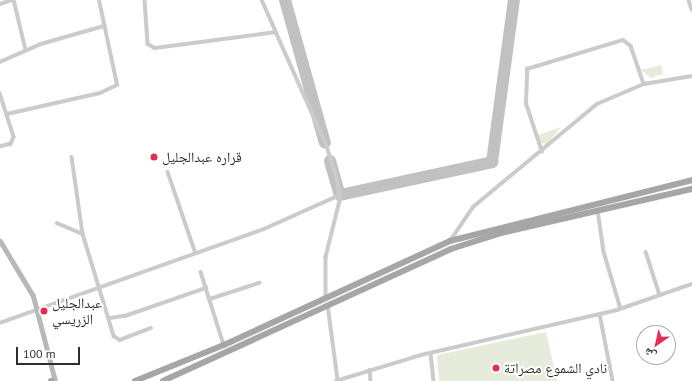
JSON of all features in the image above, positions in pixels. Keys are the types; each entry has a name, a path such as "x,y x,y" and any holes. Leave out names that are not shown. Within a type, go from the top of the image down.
{"main road":[{"path":"135,381 224,345 326,296 450,241 692,180"},
{"path":"163,381 328,304 451,249 598,210 692,190"}],"street":[{"path":"0,4 13,0 26,50"},
{"path":"7,114 114,88 117,74 104,26 99,0"},
{"path":"145,0 148,44 155,48 276,32"},
{"path":"262,0 327,146 340,195 326,257 326,296"},
{"path":"689,0 692,10"},
{"path":"0,62 26,50 104,26"},
{"path":"542,152 526,104 527,69 623,40 630,44 644,84"},
{"path":"450,241 472,207 542,152 597,104 644,84 692,76"},
{"path":"0,93 14,142 0,147"},
{"path":"72,157 83,234 99,287 118,340 151,328"},
{"path":"168,172 195,251"},
{"path":"0,323 195,251 264,228 340,195"},
{"path":"598,210 604,252 621,309"},
{"path":"57,223 83,234"},
{"path":"0,241 24,276 38,310 52,379 55,381"},
{"path":"646,252 660,295"},
{"path":"201,272 224,345"},
{"path":"210,299 259,282"},
{"path":"328,304 337,381 431,353 621,309 692,284"},
{"path":"110,318 125,316 206,288"},
{"path":"600,314 613,381"},
{"path":"431,353 434,381"},
{"path":"370,370 371,381"}],"green space":[{"path":"661,65 663,74 651,78 641,70"},
{"path":"561,127 547,144 541,143 538,135"},
{"name":"نادي الشموع مصراتة","path":"546,332 557,381 439,381 437,355"}],"taxiway":[{"path":"285,0 325,143"},
{"path":"330,161 340,195 492,162 514,0"}],"place":[{"name":"قراره عبدالجليل","path":"154,157"},
{"name":"عبدالجليل الزريسي","path":"44,311"},
{"name":"نادي الشموع مصراتة","path":"496,368"}]}
